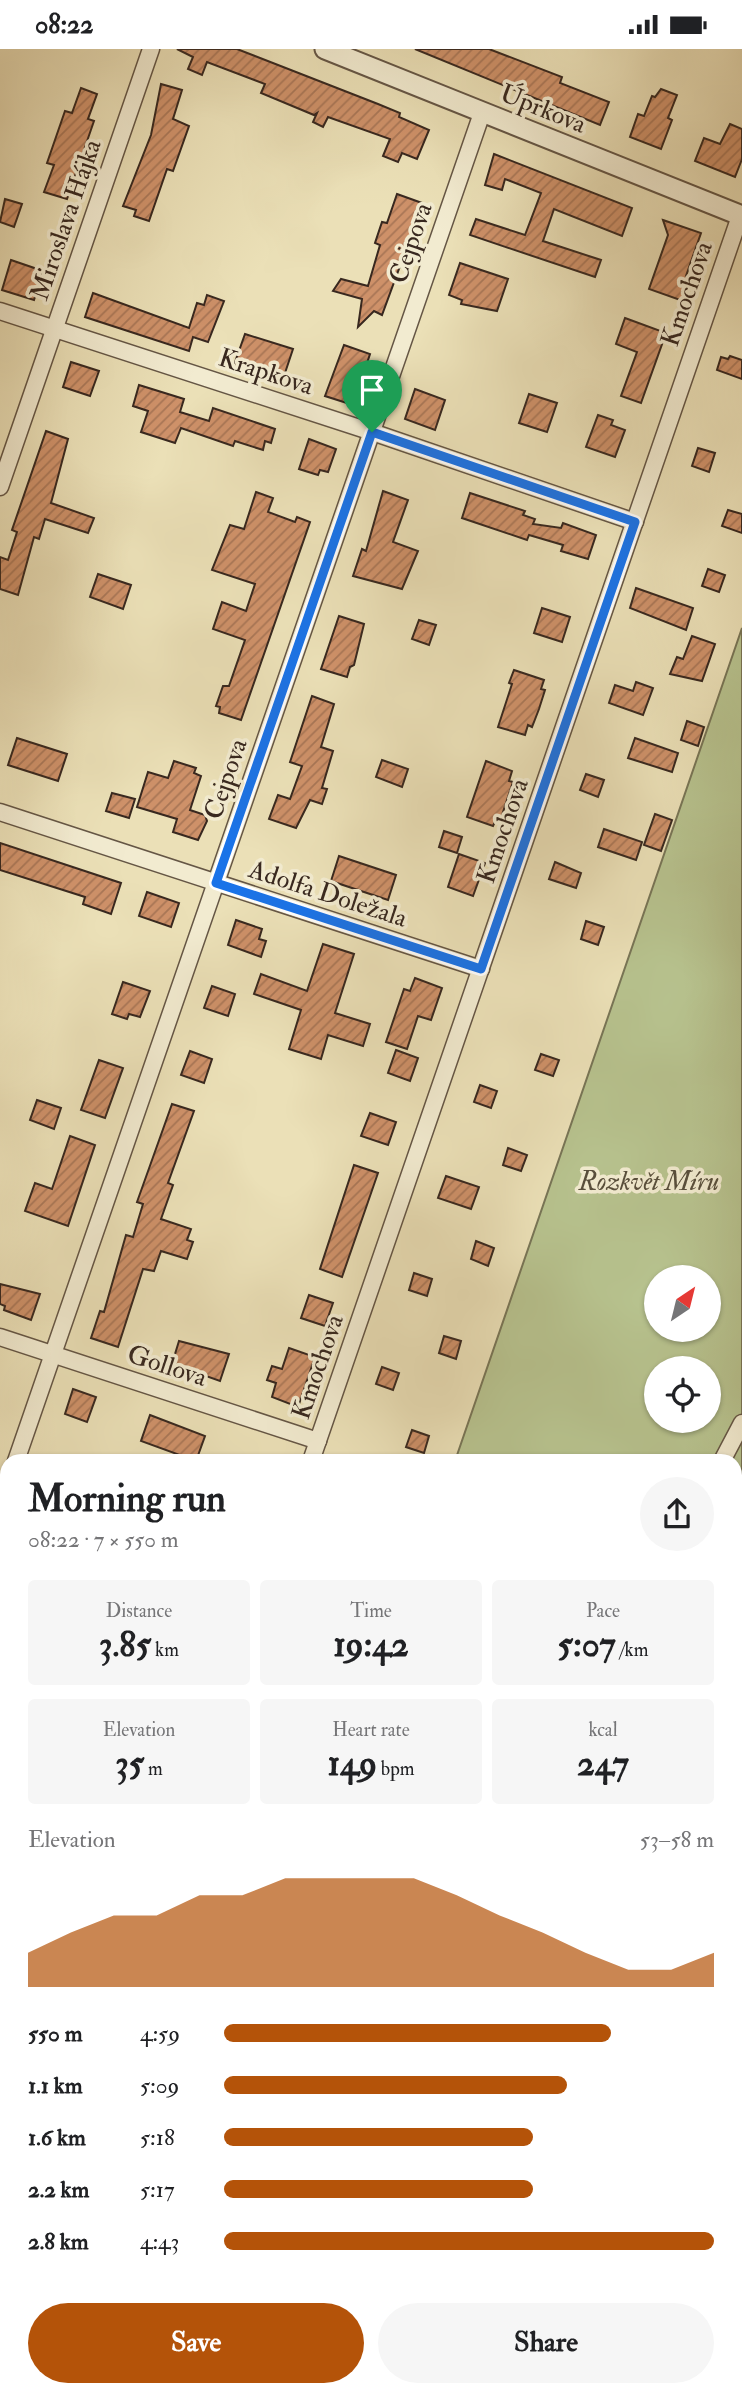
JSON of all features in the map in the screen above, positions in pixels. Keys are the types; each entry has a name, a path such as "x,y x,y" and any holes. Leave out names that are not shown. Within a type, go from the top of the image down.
{"street":[{"name":"Miroslava Hájka","path":"0,487 151,49"},
{"name":"Úprkova","path":"335,51 741,216"},
{"name":"Cejpova","path":"18,1454 482,113"},
{"name":"Kmochova","path":"313,1454 741,216"},
{"name":"Krapkova","path":"0,311 372,432 635,522"},
{"name":"Adolfa Doležala","path":"0,812 481,969"},
{"name":"Gollova","path":"0,1337 318,1441"},
{"path":"726,1454 742,1423"}],"green space":[{"name":"Rozkvět Míru","path":"742,628 742,1454 457,1454"}],"building":[{"path":"177,49 237,49 400,113 399,117 429,130 417,159 402,153 398,162 383,156 390,139 328,117 323,127 313,122 317,113 314,115 261,93 265,84 207,62 202,75 188,69 193,57"},
{"path":"415,49 489,49 562,77 560,83 609,102 600,125"},
{"path":"161,84 182,90 173,119 189,126 173,171 167,169 149,221 134,216 136,210 123,206 151,135"},
{"path":"81,88 97,94 88,119 94,121 67,199 44,192 54,165 47,163 65,111 72,113"},
{"path":"661,89 677,95 668,118 672,120 661,149 630,137 638,114 644,116 652,96 655,97"},
{"path":"730,124 742,129 742,159 735,177 695,161 704,138 720,144"},
{"path":"494,154 632,208 622,236 554,209 543,241 601,260 595,277 470,235 476,219 525,235 541,193 505,179 502,190 485,185"},
{"path":"397,194 422,203 421,209 382,315 374,311 358,327 362,299 333,291 341,279 368,286 380,245 375,243 382,222 387,223"},
{"path":"5,199 22,204 14,227 0,222"},
{"path":"663,220 701,233 686,276 691,278 683,301 649,289 668,235"},
{"path":"11,260 43,271 34,300 2,290"},
{"path":"460,263 508,279 497,311 461,304 462,300 449,295"},
{"path":"93,293 189,328 197,303 204,305 207,295 224,301 208,342 193,337 189,351 85,317"},
{"path":"625,318 666,333 641,403 621,396 637,352 616,344"},
{"path":"245,334 293,349 282,382 234,365"},
{"path":"344,345 370,354 353,405 325,396"},
{"path":"730,356 742,360 742,379 717,370 721,357 728,359"},
{"path":"71,362 99,371 90,396 63,387"},
{"path":"139,385 184,399 180,412 209,421 213,408 275,429 271,443 265,441 263,450 235,441 233,446 181,428 175,443 141,432 148,411 133,406"},
{"path":"415,389 445,400 435,430 405,419"},
{"path":"529,394 557,403 547,432 519,423"},
{"path":"598,415 613,420 611,425 625,430 615,457 586,447"},
{"path":"46,431 68,439 51,503 94,518 88,533 45,519 39,539 34,537 18,595 0,589 0,557 8,560 17,532 12,530"},
{"path":"309,439 336,449 328,472 320,470 318,475 299,469"},
{"path":"698,448 715,453 709,472 692,466"},
{"path":"383,491 408,500 393,542 418,551 402,589 353,576 362,549 366,551"},
{"path":"256,492 273,498 268,512 295,522 297,517 310,522 241,720 219,713 220,707 216,706 223,686 229,686 245,640 213,629 222,602 246,611 255,584 212,570 230,525 244,529"},
{"path":"470,493 525,511 523,515 535,519 533,524 561,528 563,523 596,535 588,559 561,551 563,545 529,535 527,540 462,518"},
{"path":"728,510 742,514 742,533 722,526"},
{"path":"708,569 725,575 719,592 702,586"},
{"path":"98,574 131,585 123,609 90,597"},
{"path":"636,588 693,608 686,630 630,608"},
{"path":"542,608 570,617 562,642 534,633"},
{"path":"339,616 364,624 354,665 350,667 347,677 321,669"},
{"path":"419,620 436,625 429,645 412,639"},
{"path":"692,636 715,644 702,681 670,674 677,657 683,659"},
{"path":"514,670 544,680 541,689 545,690 539,709 532,727 528,725 525,735 498,727"},
{"path":"636,682 653,688 643,715 609,703 615,685 633,691"},
{"path":"312,696 334,704 321,747 333,751 322,788 327,789 322,804 310,800 296,828 269,819 278,795 290,799 302,766 290,762"},
{"path":"687,721 704,727 698,746 681,740"},
{"path":"17,738 67,754 58,781 8,765"},
{"path":"635,738 678,753 672,772 628,758"},
{"path":"382,760 408,769 402,787 376,777"},
{"path":"174,761 196,768 194,773 201,776 190,810 205,815 207,821 198,840 173,832 177,819 137,807 148,772 168,778"},
{"path":"486,761 512,771 509,781 513,782 501,818 497,817 493,826 467,817"},
{"path":"586,774 604,780 598,797 580,790"},
{"path":"112,793 135,799 129,818 106,811"},
{"path":"655,814 672,820 661,851 644,845"},
{"path":"604,829 642,842 636,860 598,847"},
{"path":"444,831 462,837 457,853 439,847"},
{"path":"0,843 121,883 111,914 83,904 85,897 0,870"},
{"path":"459,854 485,863 473,896 448,887"},
{"path":"339,856 396,875 388,900 331,881"},
{"path":"555,862 581,873 576,888 549,879"},
{"path":"147,892 179,903 171,927 139,916"},
{"path":"236,920 262,929 259,939 266,941 261,957 228,945"},
{"path":"586,921 604,927 598,945 581,939"},
{"path":"323,944 354,954 335,1013 370,1024 363,1046 328,1035 321,1059 289,1049 301,1010 254,994 261,974 307,991"},
{"path":"415,978 442,988 431,1020 418,1016 407,1049 386,1042 404,989 410,991"},
{"path":"123,982 150,991 140,1017 129,1014 127,1019 112,1014"},
{"path":"212,986 235,994 228,1016 204,1008"},
{"path":"396,1050 418,1058 410,1081 388,1073"},
{"path":"190,1051 212,1059 204,1083 181,1075"},
{"path":"541,1054 559,1060 553,1076 535,1070"},
{"path":"99,1060 123,1068 105,1118 81,1110"},
{"path":"480,1085 497,1091 491,1108 474,1102"},
{"path":"37,1100 61,1108 54,1129 30,1120"},
{"path":"172,1104 194,1111 168,1183 173,1185 161,1219 191,1229 187,1240 193,1242 187,1259 161,1251 154,1271 143,1269 118,1347 91,1338 100,1311 104,1312 126,1235 133,1237 143,1204 137,1202"},
{"path":"370,1113 396,1122 388,1145 361,1136"},
{"path":"70,1136 95,1145 68,1226 25,1211 35,1183 52,1189"},
{"path":"508,1148 527,1155 521,1171 503,1165"},
{"path":"354,1165 378,1173 342,1277 320,1269"},
{"path":"446,1176 479,1187 471,1209 438,1198"},
{"path":"476,1241 494,1248 488,1266 471,1259"},
{"path":"414,1273 432,1279 427,1296 409,1290"},
{"path":"0,1284 40,1294 31,1320 4,1310 5,1306 0,1304"},
{"path":"309,1295 333,1303 325,1326 301,1318"},
{"path":"444,1336 461,1341 456,1359 439,1353"},
{"path":"179,1341 229,1354 220,1381 172,1364"},
{"path":"289,1348 315,1357 298,1407 272,1397 276,1383 267,1380 272,1366 282,1369"},
{"path":"382,1367 399,1373 393,1390 376,1384"},
{"path":"73,1389 96,1397 87,1422 65,1414"},
{"path":"150,1415 205,1436 199,1454 177,1454 141,1441"},
{"path":"412,1430 429,1436 424,1453 406,1447"}],"route":[{"path":"372,432 635,522 481,969 216,883 372,432"}]}
